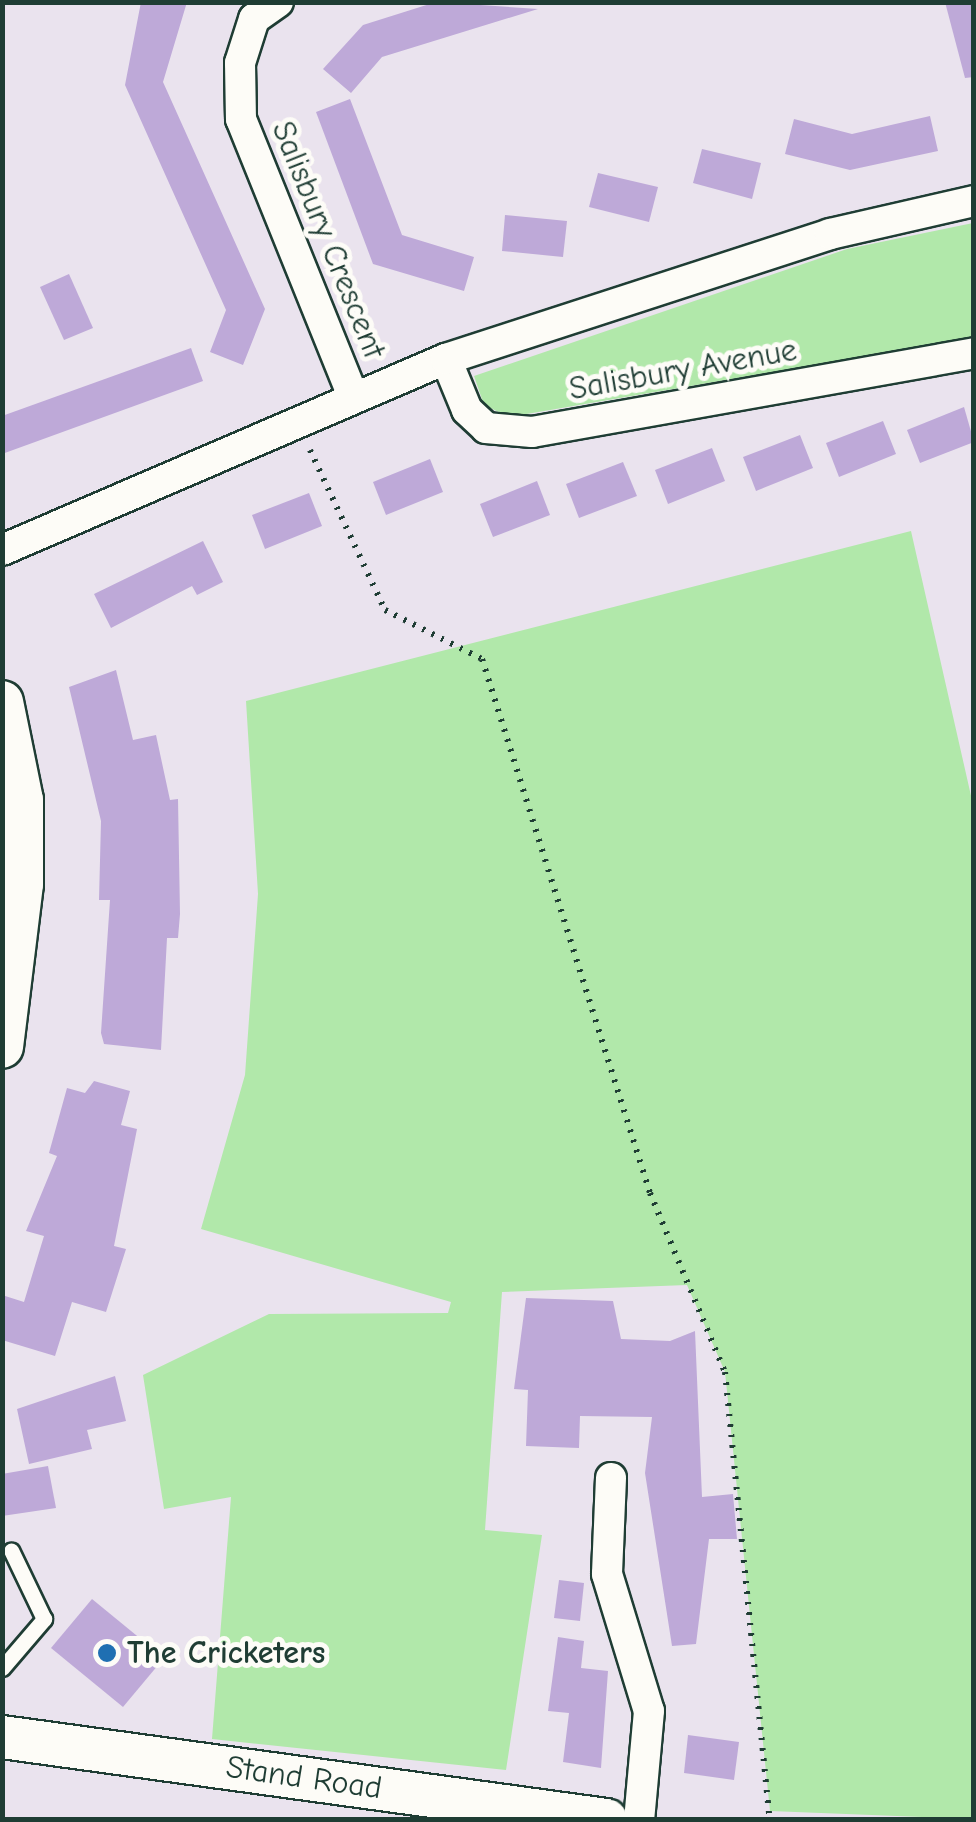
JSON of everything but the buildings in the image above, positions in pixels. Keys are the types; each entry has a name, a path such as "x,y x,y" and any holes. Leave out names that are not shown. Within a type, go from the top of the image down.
{"street":[{"name":"Salisbury Crescent","path":"278,2 250,34 241,119 354,398"},
{"path":"2,550 446,358 830,234 974,201"},
{"name":"Salisbury Avenue","path":"446,358 467,410 486,428 532,432 974,353"},
{"path":"2,702 22,850 20,950 2,1047"},
{"path":"611,1478 607,1574 648,1711 640,1820"},
{"name":"Stand Road","path":"2,1737 606,1820"}],"lane":[{"path":"2,1668 44,1619 11,1550"}],"path":[{"path":"298,424 386,610 482,659 650,1193 725,1372 770,1820"}],"green space":[{"path":"973,223 973,338 509,417 484,405 474,376 847,249"},
{"path":"911,531 974,809 973,1819 770,1811 725,1372 687,1285 502,1292 485,1530 542,1535 506,1770 212,1739 231,1497 164,1509 143,1375 269,1314 448,1313 451,1302 201,1229 245,1075 258,894 246,701"}],"place":[{"name":"The Cricketers","path":"107,1653"}]}
